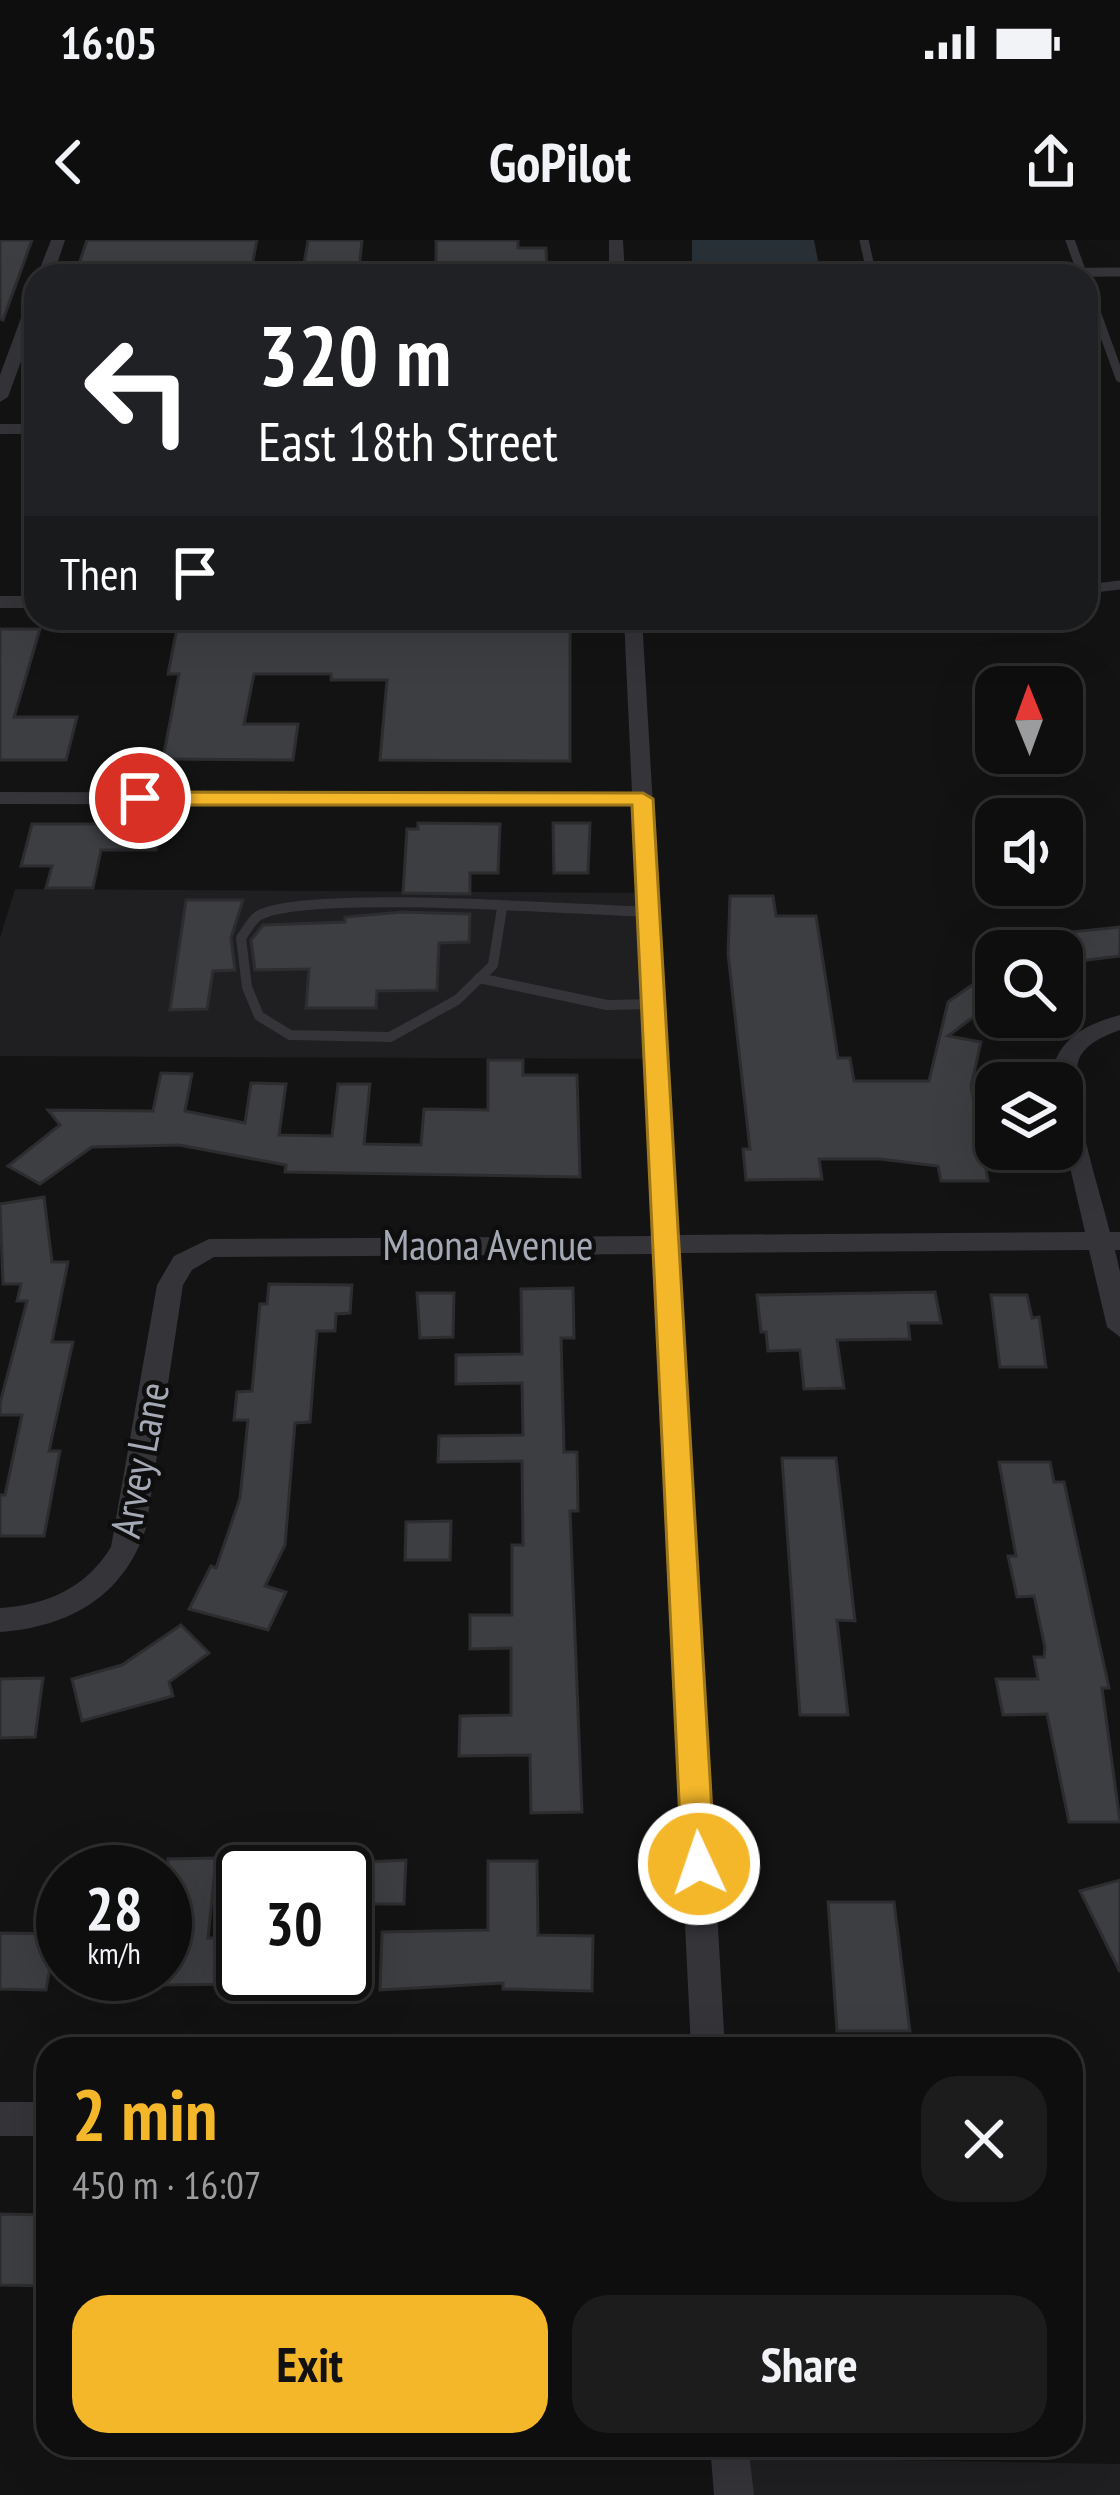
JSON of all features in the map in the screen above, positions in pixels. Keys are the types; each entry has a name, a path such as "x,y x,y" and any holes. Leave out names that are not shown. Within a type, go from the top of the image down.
{"street":[{"path":"12,314 24,311"},
{"path":"0,397 24,335"},
{"path":"634,630 707,2037"},
{"path":"0,798 643,799"},
{"path":"1120,1022 1079,1041 1062,1071 1110,1241 1120,1327"},
{"name":"Maona Avenue","path":"169,1293 183,1262 225,1245 1110,1241"},
{"name":"Arvey Lane","path":"0,1620 33,1617 71,1604 103,1580 120,1559 132,1528 169,1293"},
{"path":"0,2119 36,2120"},
{"path":"730,2457 734,2495"}],"lane":[{"path":"1098,317 1120,379"},
{"path":"502,908 493,965 457,1000 390,1037 290,1035 259,1016 247,987 241,938 260,916 299,907 502,908 649,912"},
{"path":"479,978 607,1005 653,1004"}],"shaded area":[{"path":"692,240 814,240 819,264 692,264"},
{"path":"15,889 647,893 656,1059 0,1056 0,938"},
{"path":"730,2457 1120,2464 1120,2495 734,2495"}],"building":[{"path":"0,240 32,240 3,320 0,319"},
{"path":"87,240 257,240 252,264 79,264"},
{"path":"308,240 362,240 360,264 304,264"},
{"path":"436,240 518,240 518,248 546,248 547,264 436,264"},
{"path":"0,629 40,630 14,717 77,717 66,760 0,760"},
{"path":"177,630 570,630 570,761 380,760 387,680 331,680 331,674 254,674 244,724 298,724 293,760 163,759 179,674 168,674"},
{"path":"418,823 500,824 498,873 470,873 470,894 403,893 407,829 418,829"},
{"path":"553,823 590,823 588,873 554,873"},
{"path":"32,824 161,824 156,850 101,850 93,888 46,888 52,866 21,866"},
{"path":"730,896 773,896 776,916 816,916 838,1058 850,1058 854,1081 929,1081 948,1002 975,983 975,1016 948,1036 981,1042 971,1086 975,1170 986,1170 988,1181 941,1181 938,1166 880,1159 819,1159 822,1179 746,1180 743,1149 750,1149 728,954"},
{"path":"186,900 243,900 231,938 235,970 213,971 207,1009 170,1010"},
{"path":"402,912 470,914 469,942 439,943 437,990 377,991 376,1008 306,1008 309,969 255,970 251,940 263,925 345,922 345,917"},
{"path":"1120,927 1120,956 1083,960 1083,931"},
{"path":"488,1060 523,1060 523,1075 577,1075 580,1177 285,1172 286,1165 179,1145 92,1147 40,1184 8,1166 60,1125 48,1110 153,1111 161,1073 192,1074 185,1111 245,1123 251,1083 286,1084 279,1135 332,1136 338,1084 370,1084 364,1144 421,1145 424,1109 488,1110"},
{"path":"44,1197 52,1262 68,1262 52,1342 73,1342 49,1451 60,1451 44,1536 0,1536 0,1495 5,1495 22,1415 0,1415 0,1403 27,1301 17,1301 21,1284 3,1284 0,1204"},
{"path":"269,1284 352,1285 350,1313 336,1314 335,1331 317,1331 310,1422 295,1423 285,1545 265,1586 286,1592 268,1630 189,1609 211,1566 216,1568 240,1498 248,1420 234,1420 237,1392 252,1391 260,1304 267,1304"},
{"path":"573,1288 574,1338 561,1338 564,1452 577,1452 578,1511 570,1511 582,1812 531,1813 530,1755 459,1756 460,1716 511,1715 511,1648 470,1649 470,1615 512,1615 512,1545 523,1545 522,1461 438,1462 439,1436 523,1435 522,1383 456,1384 456,1355 522,1354 521,1289"},
{"path":"935,1292 941,1323 908,1323 910,1339 837,1340 844,1388 804,1389 800,1350 768,1351 766,1332 761,1332 757,1295"},
{"path":"417,1293 454,1293 453,1337 420,1338"},
{"path":"991,1295 1027,1295 1032,1318 1039,1317 1046,1367 1000,1367"},
{"path":"782,1458 836,1458 855,1621 837,1620 848,1715 800,1715"},
{"path":"999,1462 1050,1462 1054,1482 1064,1482 1109,1688 1102,1688 1120,1822 1069,1822 1047,1714 1003,1715 996,1679 1038,1679 1034,1657 1044,1657 1045,1647 1034,1596 1017,1597 1008,1556 1016,1556"},
{"path":"451,1521 450,1560 405,1560 406,1522"},
{"path":"181,1625 209,1653 169,1682 173,1696 82,1721 72,1679 122,1665"},
{"path":"43,1678 35,1737 0,1738 0,1679"},
{"path":"192,1858 216,1858 208,1938 216,1938 216,1984 192,1985"},
{"path":"406,1860 404,1904 372,1904 372,1862"},
{"path":"488,1861 537,1861 538,1935 593,1936 592,1991 503,1989 503,1983 380,1990 382,1932 488,1930"},
{"path":"1120,1880 1120,1972 1080,1891"},
{"path":"828,1902 894,1902 910,2031 837,2031"},
{"path":"0,1933 36,1934 36,1990 0,1989"},
{"path":"0,2214 36,2215 36,2286 0,2285"}],"route":[{"path":"140,798 643,799 699,1864"}]}
